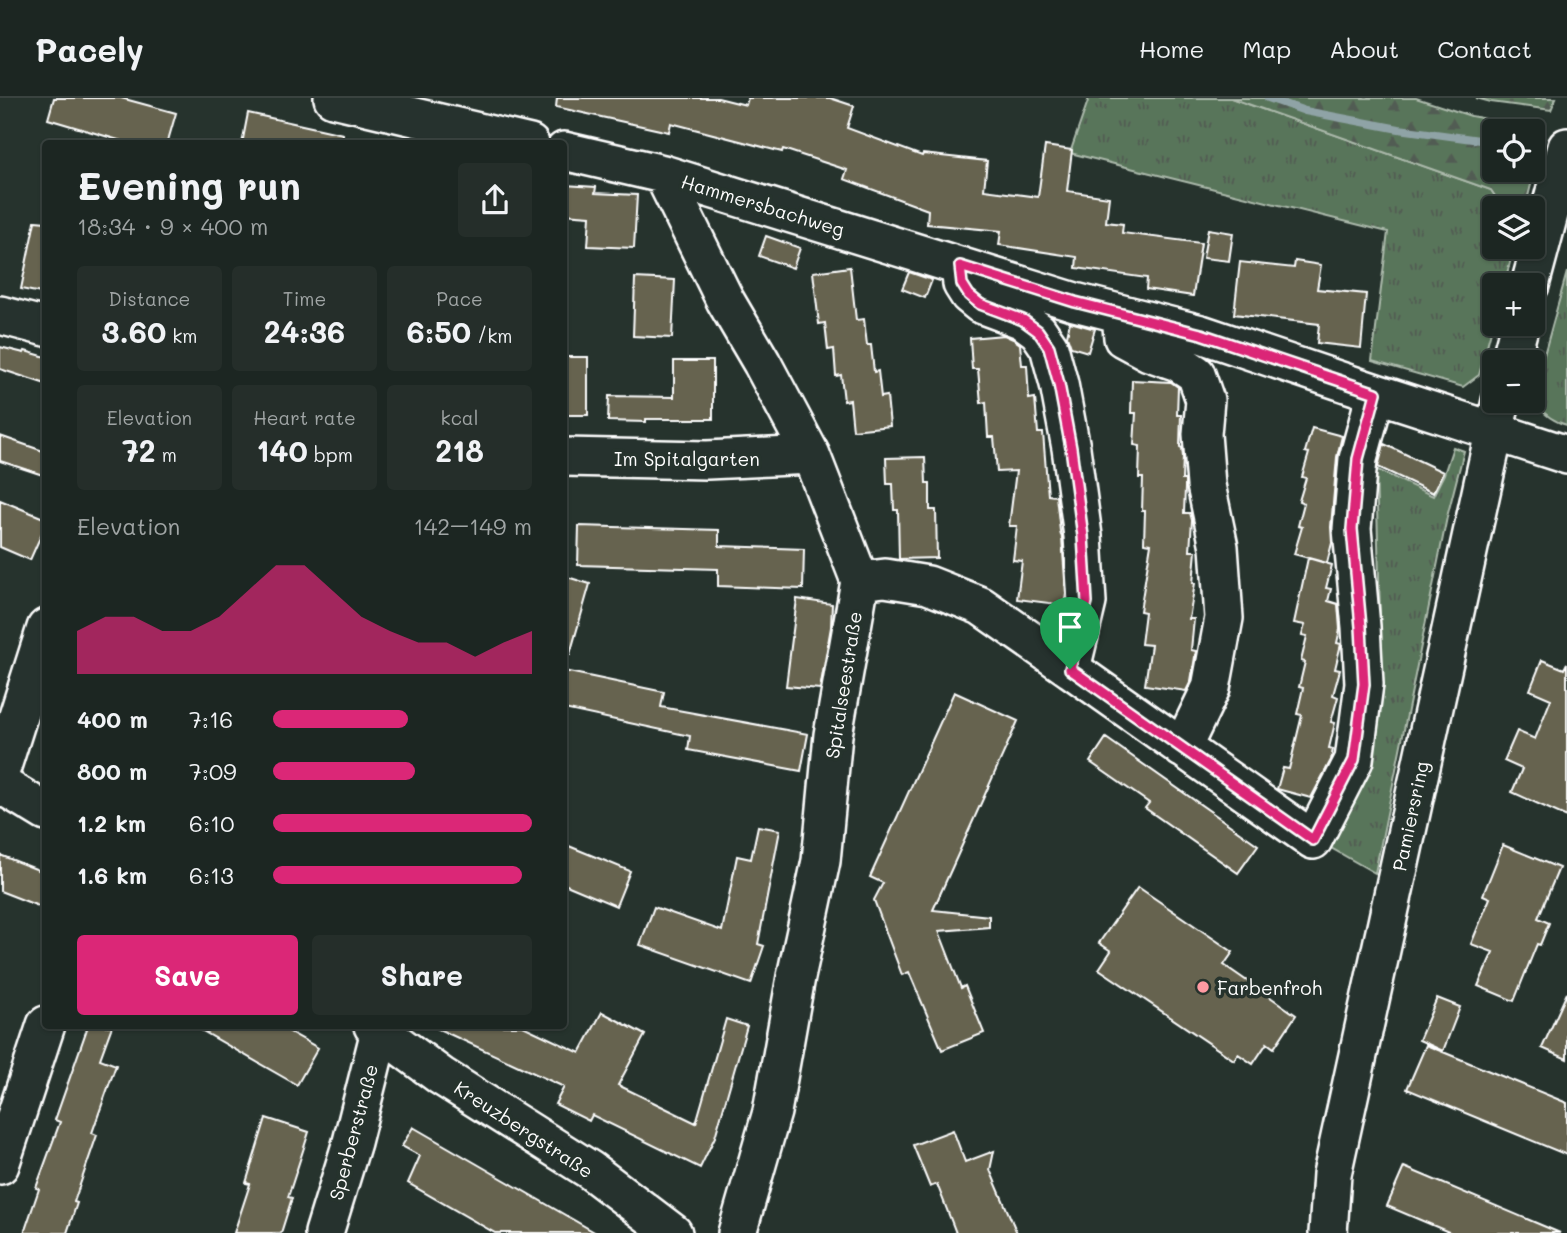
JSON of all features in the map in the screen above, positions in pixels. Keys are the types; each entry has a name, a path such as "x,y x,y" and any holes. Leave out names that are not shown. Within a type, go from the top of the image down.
{"street":[{"path":"333,98 513,140"},
{"path":"1533,273 1567,147"},
{"name":"Hammersbachweg","path":"567,152 663,174 1075,302 1201,334 1376,393 1498,416 1567,455"},
{"name":"Spitalseestraße","path":"663,174 725,300 811,456 860,581 832,735 821,861 796,977 772,1112 737,1233"},
{"path":"960,266 962,284 969,295 980,304 1023,320 1038,331 1049,347 1071,448 1084,549 1087,602 1070,669"},
{"path":"1121,314 1123,338 1149,352 1178,362 1196,374 1205,400 1202,434 1206,485 1219,547 1224,618 1212,688 1182,748"},
{"path":"0,315 42,326"},
{"path":"860,581 885,578 929,585 981,606 1313,840 1354,760 1364,684 1352,529 1358,459 1376,393"},
{"name":"Pamiersring","path":"1328,1233 1332,1174 1498,416"},
{"name":"Im Spitalgarten","path":"567,457 707,460 811,456"},
{"path":"0,773 42,641"},
{"path":"0,784 42,810"},
{"path":"0,1165 45,1029"},
{"name":"Sperberstraße","path":"324,1233 352,1142 377,1029"},
{"name":"Kreuzbergstraße","path":"378,1029 440,1076 590,1170 673,1233"}],"green space":[{"path":"1089,98 1231,98 1491,190 1495,196 1482,196 1482,259 1511,259 1507,273 1482,273 1482,336 1490,336 1486,350 1482,350 1479,375 1463,387 1372,361 1388,232 1070,153"},
{"path":"1231,98 1416,98 1487,119 1482,119 1482,182 1532,182 1528,196 1495,196 1491,190"},
{"path":"1476,98 1556,98 1551,110"},
{"path":"1567,272 1567,425 1545,413 1545,351"},
{"path":"1453,447 1464,451 1447,517 1375,873 1324,844 1374,702 1381,652 1376,469 1433,496"}],"building":[{"path":"54,98 121,98 176,113 168,140 119,140 48,119"},
{"path":"557,98 718,98 746,105 748,98 830,98 854,106 847,128 922,156 987,161 984,190 1038,197 1045,146 1072,150 1067,191 1109,197 1106,222 1123,224 1122,233 1201,243 1193,296 1146,289 1147,278 1076,268 1077,257 999,245 1001,231 927,224 928,210 844,179 847,170 783,149 782,152 671,123 669,132 556,107"},
{"path":"248,113 343,134 342,140 243,140"},
{"path":"567,185 596,187 595,193 637,195 634,248 588,246 590,216 567,214"},
{"path":"35,221 42,222 42,293 21,289"},
{"path":"1208,229 1233,233 1229,261 1203,258"},
{"path":"766,236 800,248 793,268 759,256"},
{"path":"1295,261 1321,265 1317,289 1366,294 1361,348 1317,343 1319,324 1234,314 1240,262 1294,268"},
{"path":"850,267 856,320 864,319 874,372 878,371 881,397 887,396 890,426 853,430 850,400 844,401 841,375 836,376 834,349 828,350 825,323 819,324 813,272"},
{"path":"909,272 932,280 925,298 902,289"},
{"path":"635,278 675,280 672,338 633,336"},
{"path":"1070,322 1095,329 1088,352 1071,347 1067,336"},
{"path":"1004,335 1020,344 1022,365 1027,365 1029,399 1035,398 1038,433 1043,433 1048,495 1056,496 1062,538 1066,594 1064,605 1017,599 1022,561 1013,560 1017,526 1009,526 1016,471 997,472 994,437 988,437 986,402 981,403 978,369 972,369 970,338"},
{"path":"0,347 42,356 42,383 0,369"},
{"path":"567,357 588,357 588,415 567,415"},
{"path":"674,361 713,361 713,419 608,421 609,396 674,397"},
{"path":"1132,380 1171,382 1178,387 1177,415 1181,415 1182,480 1185,480 1184,513 1190,513 1192,520 1190,551 1196,551 1195,583 1189,619 1194,619 1191,650 1196,651 1191,681 1186,691 1145,685 1151,645 1141,644 1145,612 1140,611 1151,544 1144,543 1143,478 1139,478 1140,446 1134,445 1136,413 1131,413"},
{"path":"1312,428 1342,436 1337,457 1332,543 1327,563 1294,554 1302,527 1298,526 1304,503 1299,501 1306,478 1302,477 1309,453 1305,452"},
{"path":"0,436 42,451 42,475 0,461"},
{"path":"1384,444 1443,472 1433,493 1378,467"},
{"path":"925,457 926,483 930,483 930,510 936,510 937,558 899,559 898,510 894,510 893,484 887,484 886,458"},
{"path":"0,500 42,517 42,533 30,560 0,547"},
{"path":"579,526 719,530 719,546 804,549 803,589 718,586 718,569 578,565"},
{"path":"1308,558 1332,565 1326,588 1331,589 1328,601 1338,604 1340,629 1337,643 1341,644 1335,669 1340,670 1333,695 1338,697 1331,722 1335,723 1329,748 1333,749 1331,760 1311,798 1277,789 1283,768 1289,769 1302,715 1297,714 1303,688 1299,687 1305,662 1301,661 1307,636 1302,635 1305,625 1294,623"},
{"path":"567,577 590,584 570,654 567,654"},
{"path":"797,599 832,604 831,627 820,689 786,686"},
{"path":"1542,660 1564,669 1567,663 1567,817 1512,792 1522,769 1504,761 1517,731 1535,739 1551,699 1530,690"},
{"path":"567,672 664,692 661,707 808,734 801,771 688,750 690,736 567,710"},
{"path":"954,692 1018,721 933,910 989,916 989,927 939,931 961,988 965,986 984,1033 942,1050 909,972 902,975 874,900 883,883 870,877"},
{"path":"1106,738 1258,845 1238,873 1145,808 1149,803 1090,762"},
{"path":"758,826 780,830 758,944 764,946 751,984 640,945 654,907 722,931 737,856 751,859"},
{"path":"567,845 630,871 616,906 567,885"},
{"path":"1503,845 1559,868 1538,918 1549,923 1540,945 1537,944 1514,1001 1478,986 1493,952 1471,944 1490,898 1483,895"},
{"path":"0,855 42,871 42,907 0,891"},
{"path":"1138,887 1233,952 1224,965 1296,1015 1274,1048 1267,1043 1253,1064 1238,1054 1234,1060 1099,969 1111,951 1099,943"},
{"path":"1567,993 1567,1059 1542,1048"},
{"path":"1437,998 1460,1007 1443,1051 1419,1040"},
{"path":"602,1012 645,1035 618,1085 696,1123 726,1019 747,1026 715,1137 700,1168 592,1115 589,1121 555,1104 564,1087 438,1029 529,1029 580,1053"},
{"path":"87,1029 111,1029 100,1059 116,1065 92,1133 97,1135 74,1202 77,1203 67,1233 24,1233 39,1189 36,1188 60,1122 55,1120"},
{"path":"199,1029 284,1029 318,1048 297,1085"},
{"path":"1426,1045 1567,1103 1567,1155 1407,1089"},
{"path":"266,1118 309,1132 288,1197 292,1198 281,1233 234,1233 250,1184 246,1183"},
{"path":"413,1127 596,1233 495,1233 408,1183 420,1156 402,1146"},
{"path":"953,1130 965,1162 994,1151 990,1170 1017,1233 956,1233 937,1184 930,1187 913,1145"},
{"path":"1404,1167 1560,1233 1451,1233 1387,1206"}],"waterway":[{"path":"1268,98 1305,111 1399,129 1482,140"},
{"path":"1545,148 1557,149"}],"place":[{"name":"Farbenfroh","path":"1203,987"}],"route":[{"path":"960,266 1075,302 1201,334 1376,393 1358,459 1352,529 1364,684 1354,760 1313,840 1070,669 1087,602 1083,536 1071,448 1049,347 1038,331 1023,320 980,304 969,295 962,284 960,266"}]}
